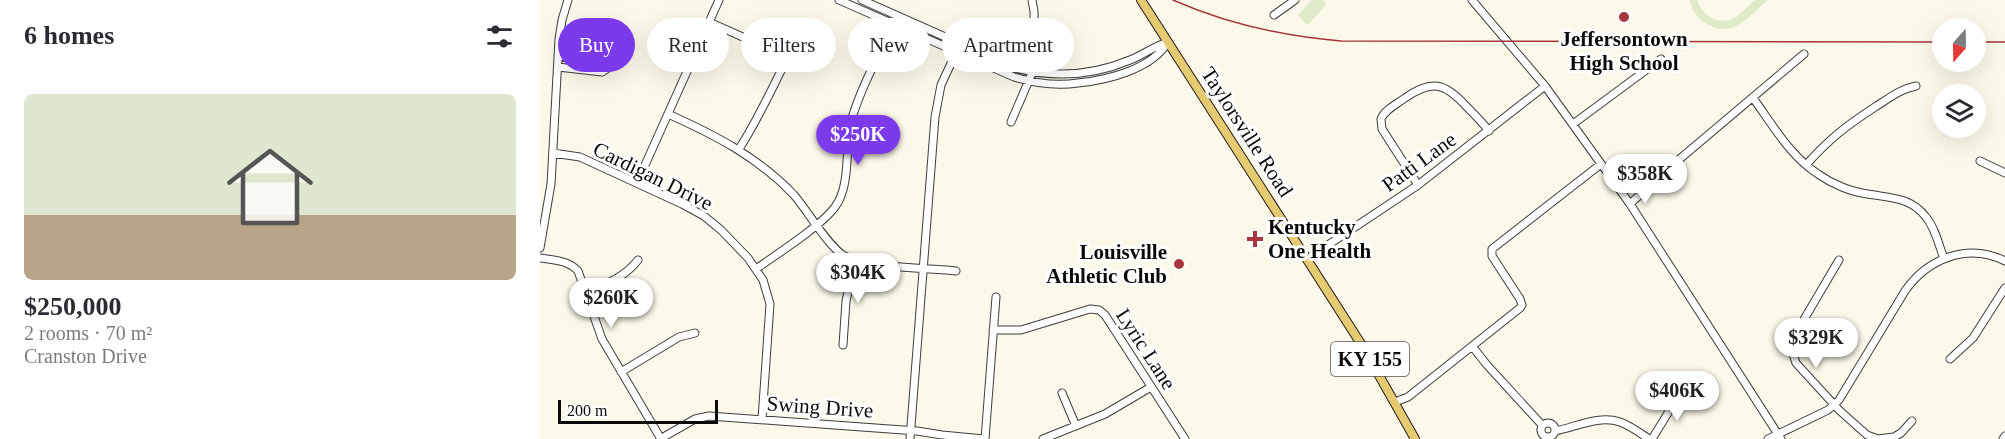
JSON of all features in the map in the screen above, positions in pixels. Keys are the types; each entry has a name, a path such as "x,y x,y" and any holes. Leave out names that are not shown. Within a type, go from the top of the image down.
{"main road":[{"name":"Taylorsville Road","path":"1141,0 1365,350 1414,439"}],"street":[{"path":"563,18 568,0"},
{"path":"711,18 719,0"},
{"path":"838,0 878,18"},
{"path":"862,0 942,36"},
{"path":"1011,122 1035,66 1032,0"},
{"path":"1274,15 1294,0"},
{"path":"1472,0 1545,86 1630,204 1779,437"},
{"path":"729,31 788,57 739,149"},
{"path":"1029,72 1065,75 1100,70 1125,62 1168,42"},
{"path":"1002,72 1029,81 1077,84 1134,68 1162,52 1168,42"},
{"path":"1630,204 1669,168 1804,54"},
{"path":"1573,124 1661,59"},
{"path":"540,248 551,184 558,67"},
{"path":"637,183 687,72"},
{"path":"756,269 817,224 831,212 841,197 852,116 872,72"},
{"path":"910,439 937,101 947,72"},
{"path":"1418,185 1382,129 1381,119 1385,112 1415,91 1424,87 1438,86 1452,92 1489,131"},
{"name":"Patti Lane","path":"1307,259 1418,185 1545,86"},
{"path":"1806,165 1830,139 1845,127 1895,94 1916,86"},
{"path":"1753,98 1790,148 1806,165 1830,182 1867,194 1898,198 1917,207 1929,221 1944,259"},
{"path":"668,114 739,149 784,185 839,252 855,260 956,271"},
{"name":"Cardigan Drive","path":"554,153 580,157 704,216 734,243 756,269 767,291 770,309 762,419"},
{"path":"1980,161 2005,173"},
{"path":"1395,402 1408,397 1518,310 1522,305 1520,299 1492,256 1492,249 1601,164"},
{"path":"1768,439 1779,437 1834,405 1844,393 1911,283 1928,266 1954,255 1980,254 2005,261"},
{"path":"540,258 572,266 578,271 602,339 660,439"},
{"path":"585,292 626,274 638,260"},
{"path":"843,345 846,301 855,260"},
{"path":"1839,260 1796,333 1792,346 1793,356 1800,370 1867,435 1878,439 1888,438 1901,433 1912,421"},
{"path":"1950,359 1973,338 2005,288"},
{"path":"984,439 996,297"},
{"name":"Lyric Lane","path":"993,330 1021,330 1090,309 1099,310 1105,315 1185,439"},
{"path":"621,372 679,337 695,333"},
{"path":"1472,346 1542,425"},
{"path":"1043,439 1119,407 1151,387"},
{"path":"1062,393 1076,426"},
{"path":"1542,425 1540,430 1546,438 1591,422 1609,420 1624,424 1651,439 1668,413 1670,395"},
{"name":"Swing Drive","path":"660,439 704,416 911,430 984,439"},
{"path":"1542,425 1551,424 1555,435"}],"green space":[{"path":"1312,0 1322,0 1326,3 1309,24 1306,24 1298,15"},
{"path":"1690,0 1697,0 1702,10 1715,20 1726,21 1741,13 1755,0 1768,0 1742,23 1723,29 1715,28 1701,20"}],"railway":[{"path":"1173,0 1214,16 1255,28 1341,41 1932,42"},
{"path":"1986,42 2005,42"}],"place":[{"name":"Jeffersontown High School","path":"1624,17"},
{"name":"Kentucky One Health","path":"1255,239"},
{"name":"Louisville Athletic Club","path":"1179,264"}]}
